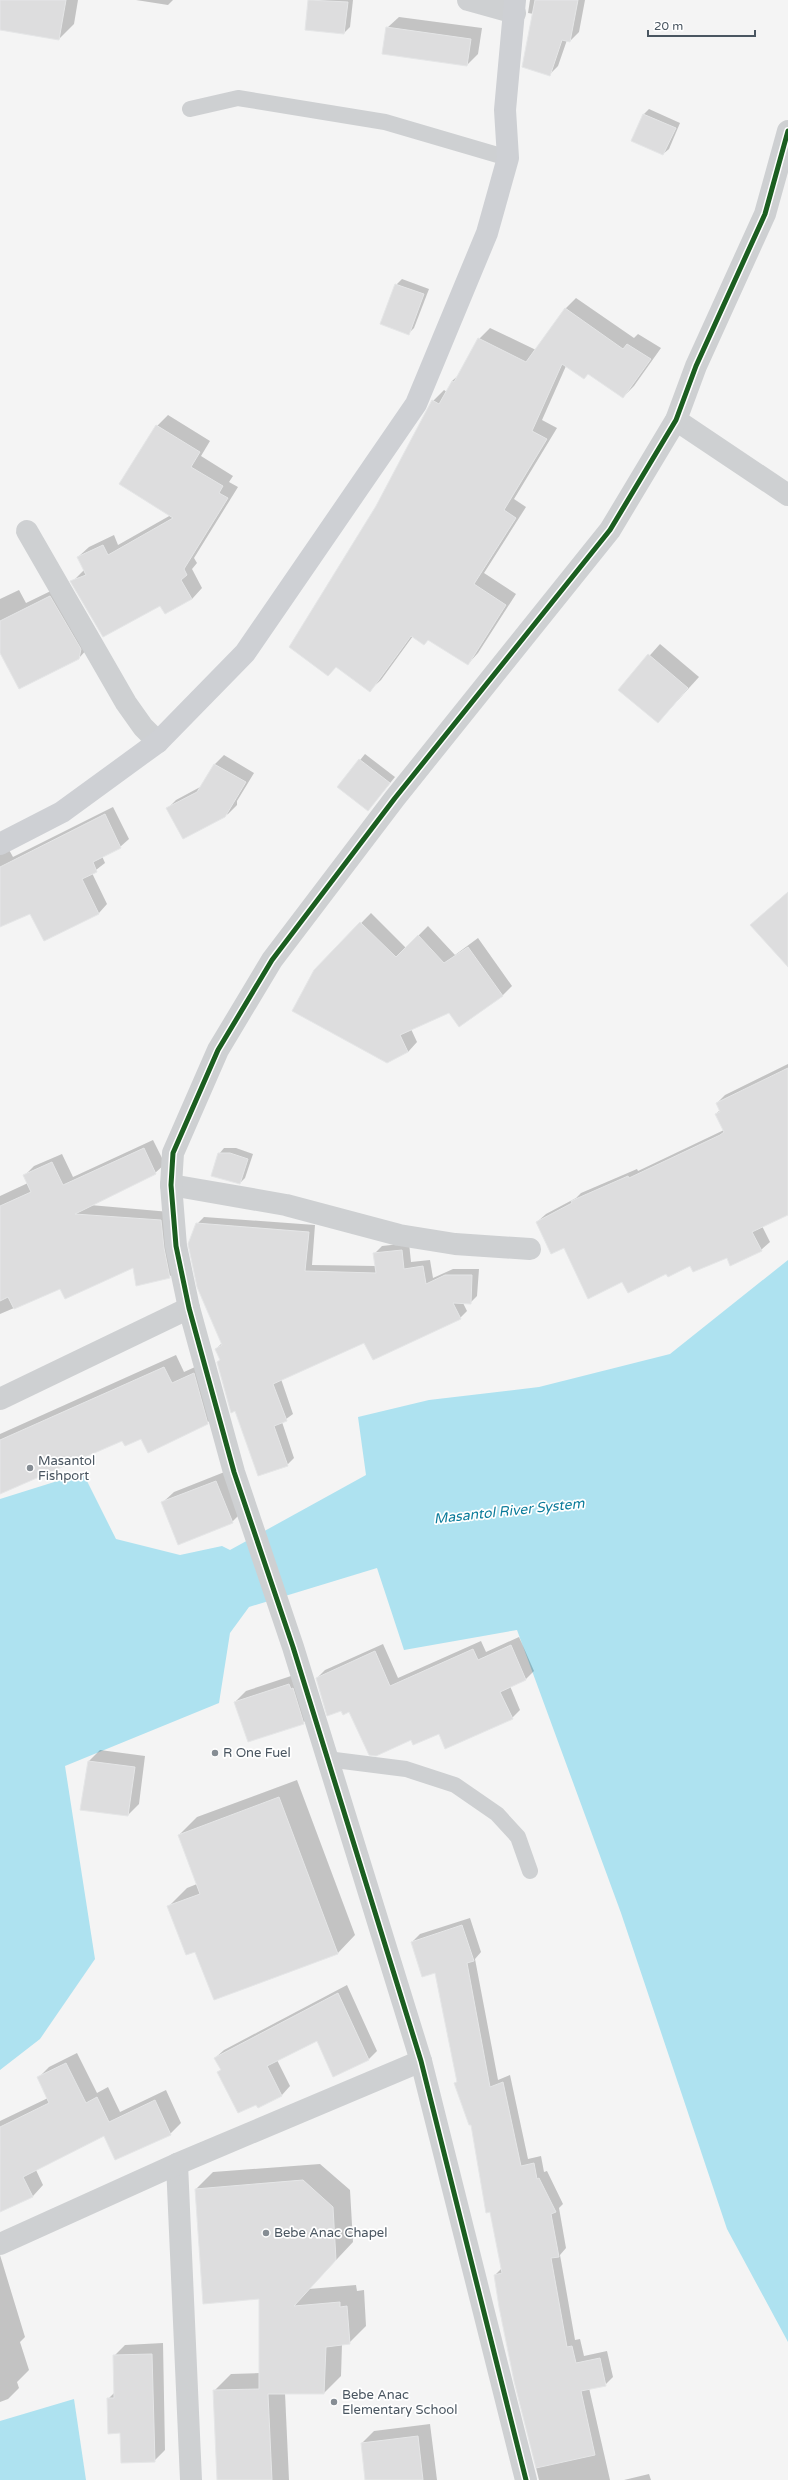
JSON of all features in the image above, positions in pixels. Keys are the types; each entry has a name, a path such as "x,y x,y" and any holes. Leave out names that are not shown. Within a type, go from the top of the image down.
{"main road":[{"path":"0,844 62,812 158,742 244,653 416,404 487,233 508,158 506,110 515,7"}],"street":[{"path":"468,0 515,7"},
{"path":"526,2480 421,2061 293,1647 234,1472 190,1308 176,1246 171,1185 173,1153 218,1050 272,960 395,798 610,530 676,420 696,366 765,214 788,131"},
{"path":"676,420 788,494"},
{"path":"27,531 126,703 143,727 158,742"},
{"path":"171,1185 286,1205 398,1235 455,1244 530,1249"},
{"path":"0,1399 190,1308"},
{"path":"0,2244 177,2164 421,2061"},
{"path":"177,2164 191,2480"}],"lane":[{"path":"190,109 238,98 385,122 508,158"},
{"path":"327,1759 406,1769 455,1785 497,1814 518,1837 530,1871"}],"water":[{"name":"Masantol River System","path":"788,1260 788,2342 727,2229 621,1913 517,1630 404,1650 377,1568 249,1607 230,1633 219,1703 65,1766 95,1959 40,2039 0,2070 0,1499 83,1473 116,1539 180,1555 222,1546 230,1550 366,1475 358,1417 429,1400 539,1387 670,1354"},
{"path":"74,2399 86,2480 0,2480 0,2421"}],"building":[{"path":"0,0 66,0 59,40 0,30"},
{"path":"308,0 348,2 344,34 305,30"},
{"path":"535,0 578,0 570,42 562,40 550,76 522,67"},
{"path":"386,27 471,39 467,66 382,54"},
{"path":"643,114 676,128 663,155 631,141"},
{"path":"395,284 424,294 409,335 380,324"},
{"path":"565,308 623,349 627,344 651,359 623,398 588,374 584,379 562,364 532,431 547,439 504,510 516,518 474,584 506,605 468,665 428,640 424,645 411,636 370,692 336,667 328,676 289,647 376,506 432,400 439,404 452,381 454,382 478,338 526,362"},
{"path":"156,425 200,452 191,467 223,486 219,493 228,498 184,569 187,575 181,580 192,599 165,614 160,606 103,637 70,581 86,575 77,557 103,545 108,555 173,518 119,484"},
{"path":"50,596 81,649 79,659 19,689 0,653 0,621"},
{"path":"648,654 688,688 658,723 618,690"},
{"path":"359,759 390,783 368,811 337,787"},
{"path":"214,764 246,782 225,817 183,839 166,808 197,792"},
{"path":"105,814 121,848 93,862 97,872 82,879 99,914 44,941 30,914 0,927 0,867"},
{"path":"788,892 788,967 750,925"},
{"path":"360,922 396,957 418,935 444,963 468,947 503,996 459,1027 449,1013 400,1035 408,1052 387,1063 292,1011 314,970"},
{"path":"788,1068 788,1215 752,1232 762,1251 730,1266 727,1258 693,1272 690,1266 668,1277 666,1274 628,1293 622,1282 588,1299 564,1248 551,1254 536,1222 572,1203 571,1201 628,1176 629,1178 720,1135 724,1132 715,1114 720,1112 716,1103"},
{"path":"144,1148 156,1174 75,1214 161,1220 164,1248 170,1278 136,1286 133,1268 65,1299 60,1289 14,1309 8,1297 0,1301 0,1206 31,1192 23,1175 52,1162 63,1185"},
{"path":"218,1153 230,1153 248,1159 240,1184 211,1176"},
{"path":"196,1223 309,1232 305,1271 376,1273 373,1253 402,1250 404,1269 423,1266 426,1284 445,1275 472,1275 471,1304 453,1303 461,1319 373,1360 364,1343 273,1384 287,1421 274,1426 288,1466 258,1476 235,1411 231,1413 217,1362 220,1360 215,1349 222,1345 197,1287 188,1244"},
{"path":"164,1367 172,1383 194,1373 208,1424 148,1453 141,1439 125,1446 122,1441 0,1494 0,1440"},
{"path":"216,1481 233,1523 178,1545 161,1502"},
{"path":"511,1645 526,1680 500,1692 513,1719 445,1749 439,1734 413,1745 411,1740 376,1756 369,1755 349,1712 343,1715 341,1711 327,1716 316,1678 375,1651 390,1686 473,1649 478,1660"},
{"path":"289,1684 291,1689 293,1688 304,1724 248,1742 234,1702"},
{"path":"88,1761 135,1767 128,1816 80,1810"},
{"path":"279,1797 338,1954 214,2000 195,1952 186,1955 167,1906 200,1894 178,1835"},
{"path":"462,1925 474,1961 467,1963 490,2087 503,2082 521,2166 534,2163 537,2179 539,2178 556,2212 551,2214 559,2257 551,2258 567,2347 572,2346 576,2363 600,2358 606,2386 581,2391 595,2455 536,2468 514,2381 499,2307 494,2275 502,2273 490,2212 486,2213 471,2125 469,2125 454,2083 457,2082 435,1973 422,1977 411,1942"},
{"path":"338,1993 369,2060 333,2077 317,2041 267,2066 282,2096 258,2108 256,2105 238,2113 217,2072 221,2070 214,2058"},
{"path":"66,2063 86,2103 97,2097 109,2122 155,2100 171,2135 115,2160 104,2136 23,2177 33,2197 0,2212 0,2127 49,2103 37,2077"},
{"path":"303,2180 333,2207 336,2260 294,2306 340,2302 340,2307 347,2306 350,2344 326,2347 324,2394 268,2394 272,2480 217,2480 213,2390 259,2389 259,2299 203,2304 195,2189"},
{"path":"152,2354 155,2462 121,2463 120,2433 108,2434 107,2398 114,2398 113,2355"},
{"path":"418,2436 423,2480 365,2480 361,2443"}],"cycle path":[{"path":"526,2480 421,2061 293,1647 234,1472 189,1308 176,1246 171,1185 173,1153 218,1050 272,960 395,798 610,530 676,420 696,366 765,214 788,131"}],"place":[{"name":"Masantol Fishport","path":"30,1468"},
{"name":"R One Fuel","path":"215,1753"},
{"name":"Bebe Anac Chapel","path":"266,2233"},
{"name":"Bebe Anac Elementary School","path":"334,2402"}]}
